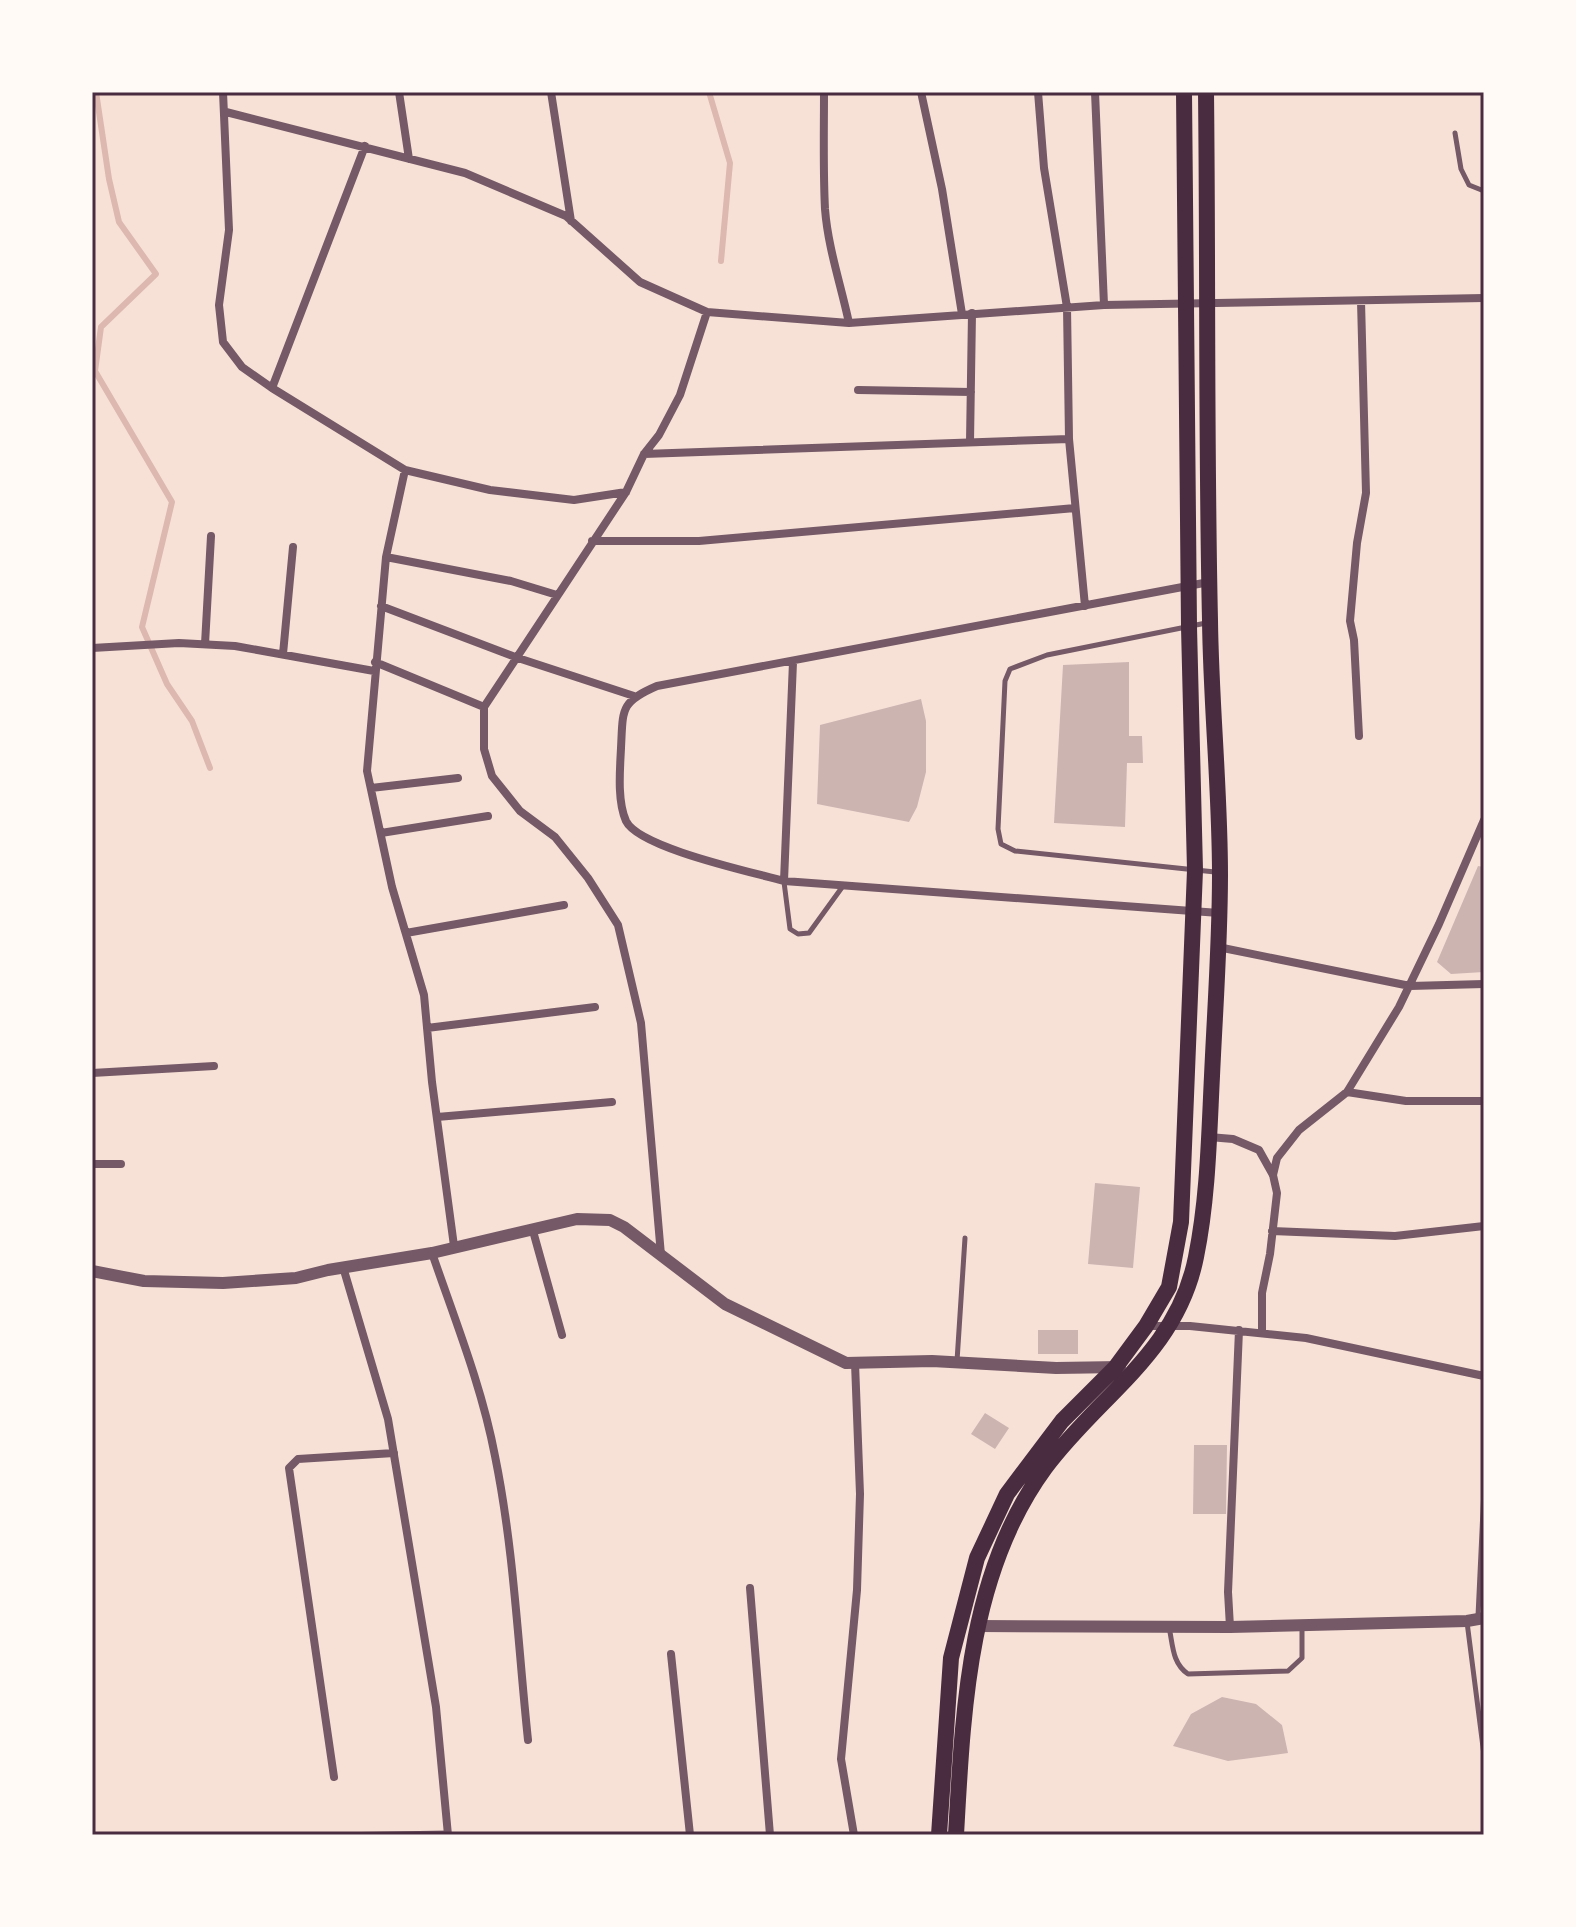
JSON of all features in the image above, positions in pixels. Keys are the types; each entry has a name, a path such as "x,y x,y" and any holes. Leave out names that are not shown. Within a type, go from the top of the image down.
{"highway":[{"path":"939,1835 951,1658 977,1558 1007,1494 1062,1421 1115,1368 1146,1326 1169,1287 1181,1222 1195,870 1189,627 1184,92"},
{"path":"956,1835 967,1686 978,1626 1003,1544 1042,1472 1066,1441 1137,1367 1170,1327 1185,1298 1202,1221 1209,1137 1220,873 1210,623 1206,92"}],"street":[{"path":"223,92 229,230 219,305 223,342 242,367 405,470 490,490 574,500 626,492"},
{"path":"399,92 409,159"},
{"path":"551,92 571,221"},
{"path":"824,92 826,210 832,256 840,276 849,323"},
{"path":"921,92 942,189 962,314"},
{"path":"1038,92 1044,168 1067,307 1069,439 1085,606"},
{"path":"1095,92 1104,305"},
{"path":"226,112 465,173 566,216 640,282 707,312 849,323 1104,305 1484,298"},
{"path":"272,388 365,146"},
{"path":"1359,736 1354,640 1350,621 1357,543 1366,493 1361,301"},
{"path":"661,1255 641,1023 618,925 588,878 555,837 520,811 492,776 484,749 484,707 626,492 644,454 659,435 680,395 707,312"},
{"path":"970,442 972,313"},
{"path":"858,390 971,392"},
{"path":"644,454 1069,439"},
{"path":"405,470 386,557 367,771 424,995 454,1246"},
{"path":"592,541 699,541 1075,508"},
{"path":"205,644 211,536"},
{"path":"283,654 293,547"},
{"path":"386,557 511,581 557,595"},
{"path":"1210,582 657,686 634,696 625,709 621,749 622,807 627,823 645,838 673,850 784,881 1219,913"},
{"path":"381,606 518,658 634,696"},
{"path":"92,648 162,644 235,646 375,667 484,707"},
{"path":"784,881 793,662"},
{"path":"371,788 458,778"},
{"path":"381,833 488,816"},
{"path":"1273,1175 1277,1158 1299,1130 1347,1092 1410,986 1483,824"},
{"path":"406,933 564,905"},
{"path":"1218,947 1410,986 1484,984"},
{"path":"427,1028 595,1007"},
{"path":"92,1073 214,1066"},
{"path":"1347,1092 1406,1101 1484,1101"},
{"path":"437,1117 612,1102"},
{"path":"1209,1137 1233,1139 1259,1150 1273,1175 1277,1193 1262,1293 1262,1332"},
{"path":"92,1164 121,1164"},
{"path":"92,1271 144,1281 223,1283 296,1278 432,1253 577,1219 610,1220 624,1227 725,1304 846,1363 957,1362 1056,1368 1137,1367"},
{"path":"1272,1231 1395,1236 1484,1226"},
{"path":"533,1231 562,1335"},
{"path":"432,1253 474,1375 495,1453 504,1507 528,1740"},
{"path":"343,1267 388,1419 436,1707 448,1834"},
{"path":"1146,1326 1239,1330 1306,1338 1484,1376"},
{"path":"1230,1627 1228,1592 1239,1330"},
{"path":"854,1835 841,1759 857,1590 860,1494 855,1363"},
{"path":"334,1777 289,1468 298,1459 394,1453"},
{"path":"750,1588 770,1835"},
{"path":"978,1626 1230,1627 1476,1619"},
{"path":"671,1654 690,1835"}],"lane":[{"path":"1455,133 1461,169 1469,185 1484,191"},
{"path":"1210,623 1047,655 1010,669 1005,681 998,829 1001,844 1015,851 1220,873"},
{"path":"784,881 790,929 798,934 809,933 843,886"},
{"path":"957,1362 965,1238"},
{"path":"1484,1489 1476,1619 1484,1755"},
{"path":"1169,1627 1175,1658 1180,1668 1188,1674 1288,1671 1302,1658 1303,1624"},
{"path":"332,1835 448,1834"}],"building":[{"path":"1129,662 1129,736 1142,736 1143,763 1127,763 1125,827 1054,823 1063,665"},
{"path":"921,699 926,721 926,772 917,807 909,822 817,804 820,725"},
{"path":"1478,866 1484,867 1484,972 1451,974 1437,962"},
{"path":"1095,1183 1140,1187 1133,1268 1088,1264"},
{"path":"1038,1330 1078,1330 1078,1354 1038,1354"},
{"path":"985,1413 1009,1428 995,1449 971,1434"},
{"path":"1194,1445 1227,1445 1226,1514 1193,1514"},
{"path":"1222,1697 1256,1704 1282,1725 1288,1753 1228,1761 1173,1746 1191,1714"}],"waterway":[{"path":"96,92 119,222 156,274 101,327 95,371 172,502 142,627 167,684 192,721 210,768"},
{"path":"709,92 730,163 721,261"}]}
